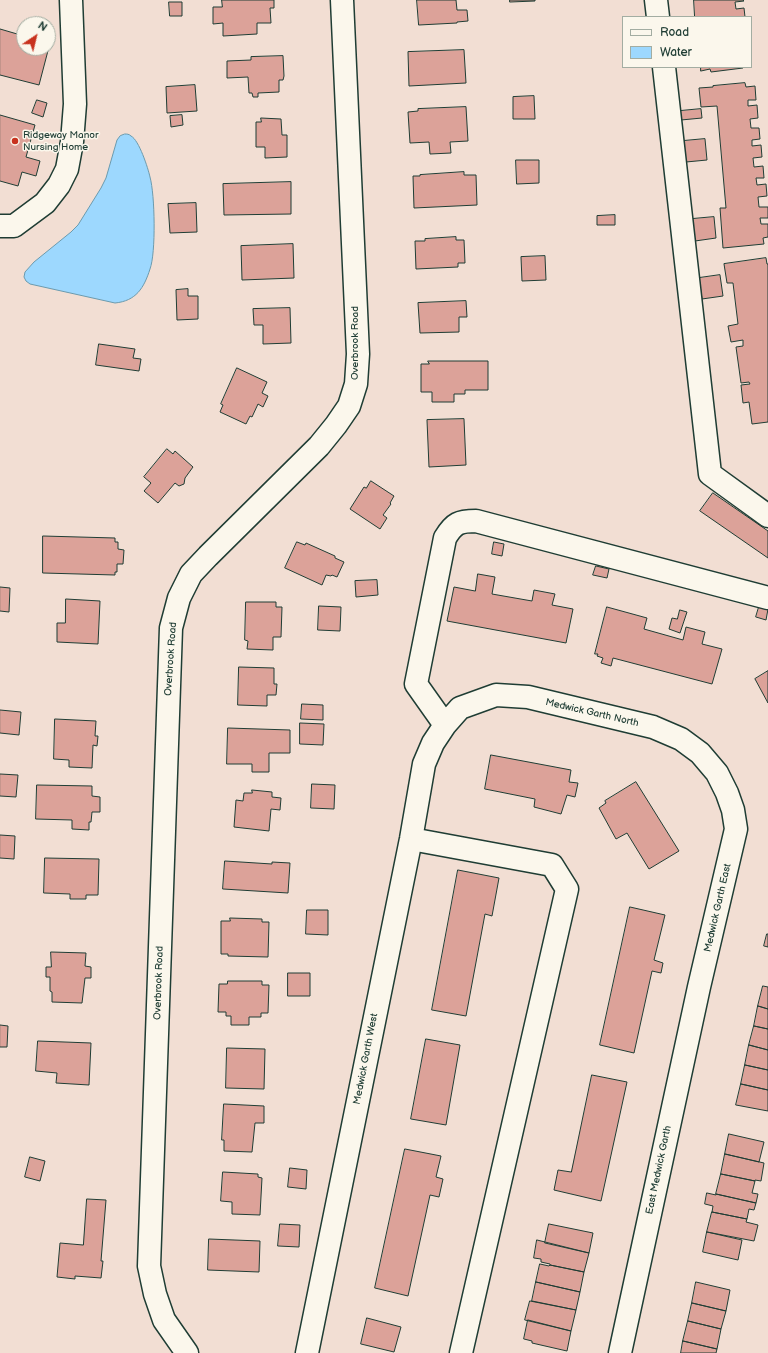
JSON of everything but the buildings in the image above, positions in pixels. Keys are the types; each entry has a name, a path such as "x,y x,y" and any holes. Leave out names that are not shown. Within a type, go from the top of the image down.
{"street":[{"path":"0,226 14,226 45,203 59,185 67,169 72,142 75,104 71,0"},
{"name":"Overbrook Road","path":"187,1353 164,1320 155,1294 149,1266 171,628 179,598 192,574 319,446 336,425 348,406 356,384 358,354 342,0"},
{"path":"656,0 658,16"},
{"path":"664,68 710,474 768,516"},
{"path":"446,725 416,684 444,538 451,527 462,521 476,520 768,598"},
{"name":"Medwick Garth North","path":"424,764 433,743 460,708 496,696 528,697 653,728 681,739 700,753 717,773 727,793 733,810 736,829"},
{"name":"Medwick Garth West","path":"307,1353 411,839 424,764"},
{"name":"Medwick Garth East","path":"699,987 736,829"},
{"path":"411,839 552,865 567,889 461,1353"},
{"name":"East Medwick Garth","path":"620,1353 699,987"}],"water":[{"path":"125,134 130,135 140,148 152,185 154,238 152,261 148,276 142,288 128,300 115,303 30,284 24,277 25,272 34,262 78,225 106,178 117,140 120,136"}],"place":[{"name":"Ridgeway Manor Nursing Home","path":"15,141"}]}
